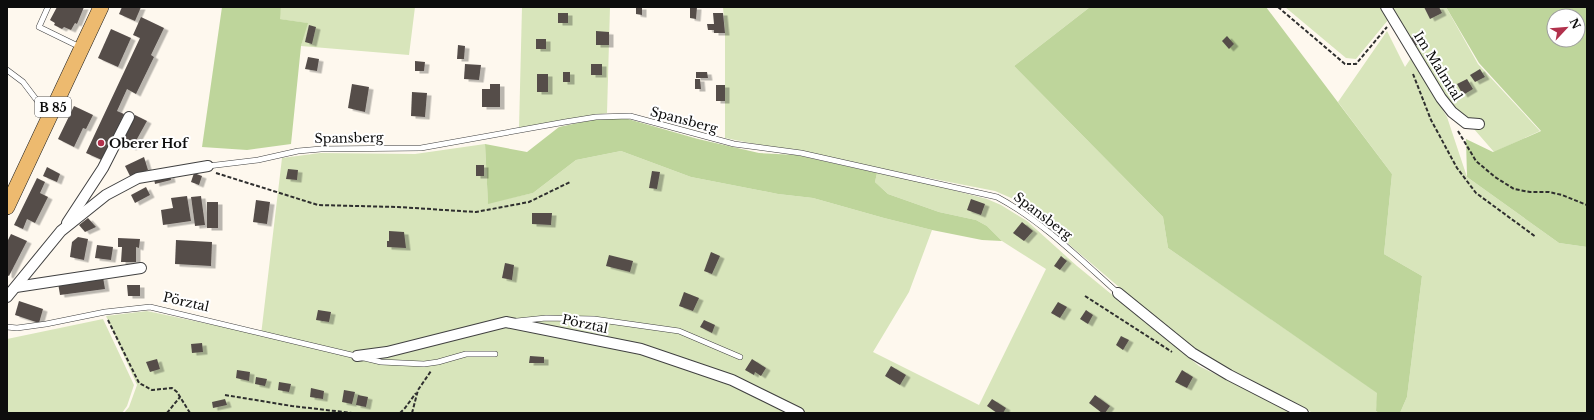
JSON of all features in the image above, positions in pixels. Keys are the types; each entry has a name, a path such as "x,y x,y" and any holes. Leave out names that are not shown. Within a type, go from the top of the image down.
{"main road":[{"name":"B 85","path":"7,207 101,7"}],"street":[{"name":"Im Malmtal","path":"1386,7 1441,98 1452,112 1466,124 1479,124"},
{"path":"7,297 61,231 103,168 129,117"},
{"path":"61,231 106,195 138,178 208,166"},
{"path":"16,287 141,268"},
{"path":"1118,293 1192,353 1229,376 1303,413"},
{"name":"Pörztal","path":"357,356 400,349 414,344 506,322 641,349 732,380 799,413"}],"lane":[{"path":"48,7 39,27 81,48"},
{"path":"7,70 23,82 49,116"},
{"name":"Spansberg","path":"208,166 258,160 298,151 321,149 421,148 596,117 630,116 734,144 801,153 997,197 1017,208 1056,238 1118,293"},
{"name":"Pörztal","path":"7,327 17,328 46,324 105,312 150,307 381,362 424,364 438,362 466,354 494,354"},
{"path":"506,322 546,318 594,319 680,331 740,357"}],"path":[{"path":"1278,7 1346,64 1356,64 1390,24 1392,29"},
{"path":"1411,70 1431,120 1457,168 1476,193 1536,236"},
{"path":"1456,128 1476,161 1495,177 1514,189 1530,192 1549,192 1562,195 1587,205"},
{"path":"208,166 214,172 318,205 398,207 476,212 529,202 570,182"},
{"path":"1085,296 1174,353 1192,353"},
{"path":"105,312 139,383 152,390 172,388 180,397 190,413"},
{"path":"400,413 438,362"},
{"path":"412,413 418,390"},
{"path":"225,395 292,406 352,413"},
{"path":"168,413 180,397"}],"green space":[{"path":"222,7 281,7 280,19 308,23 301,46 291,144 247,150 202,147"},
{"path":"281,7 415,7 409,55 301,46 307,23 279,19"},
{"path":"522,7 610,7 607,113 519,128"},
{"path":"723,7 1090,7 1014,66 1163,217 1168,248 1378,393 1376,411 1379,413 1313,413 1193,350 1018,201 995,191 725,138 725,33"},
{"path":"1090,7 1266,7 1392,174 1384,254 1422,276 1407,397 1400,413 1379,413 1376,411 1377,393 1168,248 1163,217 1014,66"},
{"path":"1285,7 1380,7 1388,20 1356,59 1346,58"},
{"path":"1390,7 1446,7 1478,64 1540,131 1494,152 1467,121 1453,109"},
{"path":"1446,7 1587,7 1587,247 1559,243 1467,177 1466,139 1493,152 1541,131 1479,63"},
{"path":"1387,31 1405,67 1411,58 1447,117 1467,177 1559,243 1587,247 1587,413 1400,413 1407,397 1422,276 1384,254 1392,174 1338,102"},
{"path":"597,119 628,119 698,139 759,153 796,155 877,173 875,182 888,194 939,212 976,220 987,226 1002,241 982,240 932,230 813,198 778,194 691,177 621,151 576,160 533,193 488,204 485,144 527,152 559,127"},
{"path":"485,144 488,203 533,193 576,160 621,151 691,177 778,194 813,198 932,230 909,292 873,352 979,405 1046,269 1002,241 987,226 976,220 939,212 888,194 875,182 877,173 922,182 987,199 1001,205 1027,221 1077,266 1199,366 1293,413 124,413 129,407 137,385 106,316 147,311 261,335 282,158 320,153 415,154"},
{"path":"103,319 134,385 127,406 122,413 7,413 7,339"}],"building":[{"path":"57,7 84,7 77,24 75,23 71,30 64,27 62,29 54,25 55,23 50,20"},
{"path":"122,7 141,7 135,21 119,14"},
{"path":"636,7 642,7 642,15 636,14"},
{"path":"690,7 697,7 696,19 690,18"},
{"path":"1424,7 1439,7 1442,13 1430,19"},
{"path":"558,13 568,13 568,23 558,23"},
{"path":"713,13 723,13 725,33 714,33 714,30 708,30 707,24 714,24"},
{"path":"141,17 164,28 151,55 154,57 136,94 127,89 117,111 124,114 115,133 117,134 104,161 86,153 140,38 133,35"},
{"path":"309,25 316,27 312,44 305,42"},
{"path":"111,29 131,38 118,67 98,58"},
{"path":"596,31 609,32 609,45 596,45"},
{"path":"1419,34 1423,42 1415,46 1411,38"},
{"path":"1227,36 1234,44 1229,49 1222,41"},
{"path":"536,39 546,39 546,49 536,49"},
{"path":"458,45 465,46 464,59 457,59"},
{"path":"308,57 319,59 317,71 305,69"},
{"path":"415,61 425,62 424,71 415,71"},
{"path":"465,64 481,65 479,80 464,79"},
{"path":"591,64 602,64 602,75 591,75"},
{"path":"1480,69 1485,77 1475,82 1470,75"},
{"path":"563,72 570,72 570,82 563,82"},
{"path":"696,72 707,72 708,78 696,78"},
{"path":"537,74 548,74 548,92 537,92"},
{"path":"695,79 700,79 701,89 695,89"},
{"path":"1467,79 1473,89 1463,95 1457,84"},
{"path":"352,84 369,87 365,112 348,108"},
{"path":"490,84 500,84 500,107 482,107 482,89 490,89"},
{"path":"716,85 725,85 725,101 716,101"},
{"path":"412,92 427,93 425,117 411,116"},
{"path":"74,106 93,115 86,129 83,128 74,147 58,139"},
{"path":"135,115 147,121 132,148 121,142"},
{"path":"144,157 148,170 131,178 125,166"},
{"path":"476,165 484,165 484,176 476,176"},
{"path":"47,167 60,174 57,182 43,176"},
{"path":"288,169 298,170 297,180 286,179"},
{"path":"652,171 660,172 657,189 649,188"},
{"path":"194,173 202,176 199,185 191,182"},
{"path":"170,175 171,180 155,184 154,179"},
{"path":"37,178 45,182 40,193 48,197 35,223 27,219 23,229 14,225"},
{"path":"146,187 150,195 135,203 131,195"},
{"path":"187,196 191,221 163,225 161,210 173,208 171,198"},
{"path":"201,196 205,225 195,226 191,197"},
{"path":"971,199 985,204 981,215 967,210"},
{"path":"256,200 270,202 267,224 253,222"},
{"path":"207,202 218,202 218,228 207,228"},
{"path":"532,213 552,213 551,225 532,224"},
{"path":"88,218 96,227 85,232 79,225"},
{"path":"1022,222 1033,231 1024,241 1013,233"},
{"path":"389,231 404,232 406,248 387,247 387,241 389,241"},
{"path":"11,234 27,241 9,276 7,275 7,242"},
{"path":"78,237 88,239 84,260 70,257 72,242"},
{"path":"118,238 140,239 139,248 136,247 136,262 121,262 122,247 118,247"},
{"path":"176,240 212,242 211,266 175,264"},
{"path":"97,245 113,247 111,260 95,258"},
{"path":"711,252 720,256 712,274 704,271"},
{"path":"609,255 633,261 630,272 606,266"},
{"path":"1061,256 1067,261 1060,270 1054,266"},
{"path":"505,263 514,265 512,280 502,278"},
{"path":"103,277 105,289 60,295 58,283"},
{"path":"127,285 140,285 140,296 128,296"},
{"path":"684,292 699,298 693,311 679,306"},
{"path":"19,301 43,309 39,323 15,315"},
{"path":"1058,302 1067,307 1060,318 1051,313"},
{"path":"318,310 331,312 329,322 316,320"},
{"path":"1086,310 1093,315 1088,324 1080,319"},
{"path":"704,320 715,325 712,333 700,327"},
{"path":"1121,336 1129,340 1123,350 1116,345"},
{"path":"202,343 203,352 192,353 191,344"},
{"path":"530,356 544,357 544,363 529,363"},
{"path":"157,359 160,369 150,372 146,362"},
{"path":"752,359 766,368 761,376 755,372 754,375 745,370"},
{"path":"891,366 906,375 900,385 885,376"},
{"path":"237,370 250,372 249,381 236,378"},
{"path":"1182,370 1193,377 1187,388 1175,382"},
{"path":"256,377 267,379 265,386 255,384"},
{"path":"279,382 291,384 289,392 278,390"},
{"path":"311,388 324,391 323,399 310,397"},
{"path":"344,390 355,392 352,404 342,402"},
{"path":"358,395 368,397 366,407 356,405"},
{"path":"1095,395 1110,406 1105,413 1102,413 1089,403"},
{"path":"225,399 227,405 213,408 212,402"},
{"path":"992,399 1006,408 1003,413 997,413 987,406"}],"place":[{"name":"Oberer Hof","path":"101,143"}]}
